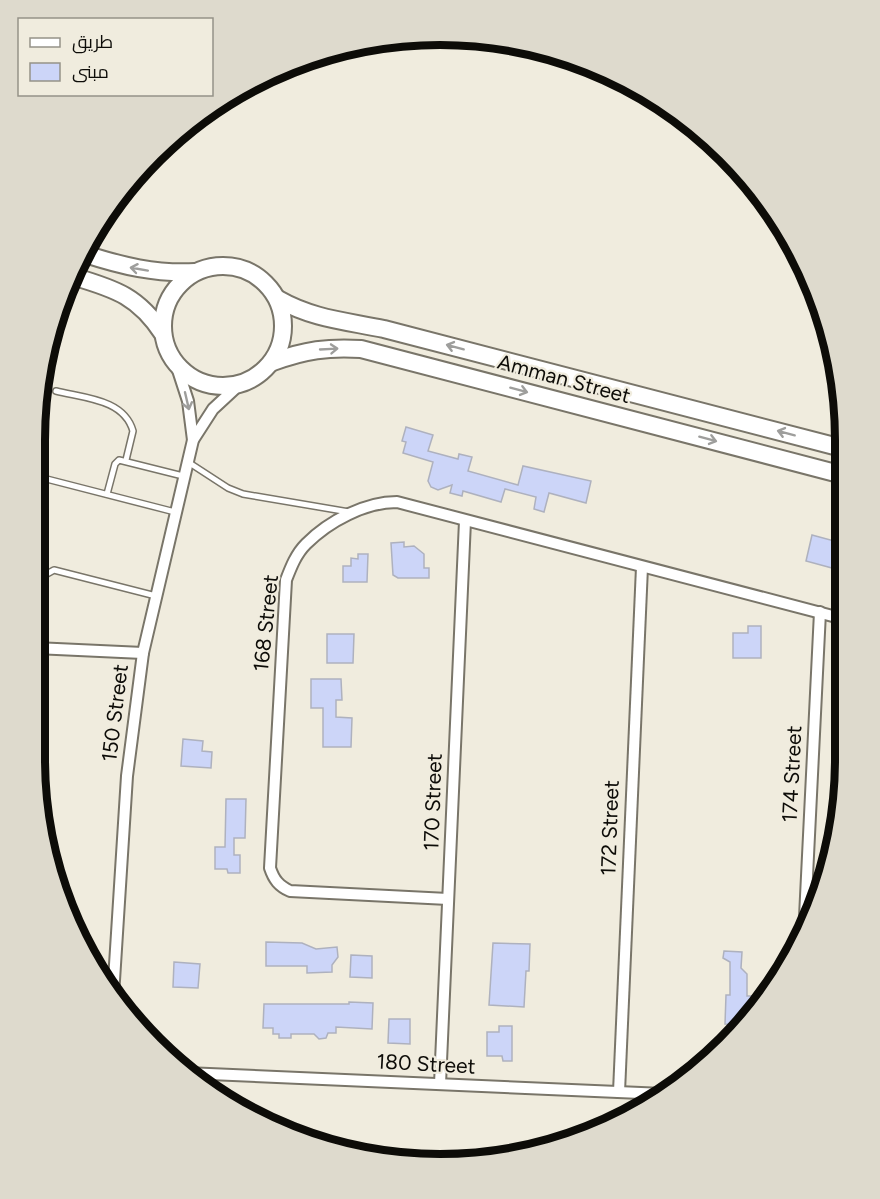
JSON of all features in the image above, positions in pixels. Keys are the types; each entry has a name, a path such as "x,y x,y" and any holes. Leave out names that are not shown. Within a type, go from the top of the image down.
{"main road":[{"path":"91,256 133,269 174,273 195,272 226,265 242,268 257,275 278,299 283,315 284,331 281,347 273,362 258,376 240,384 223,387 205,384 189,376 176,364 167,350 163,334 163,316 169,298 180,284 195,272"},
{"path":"80,279 124,294 146,311 163,334"},
{"name":"Amman Street","path":"278,299 295,308 330,320 384,329 835,446"},
{"name":"Amman Street","path":"273,362 301,352 331,348 362,349 835,473"}],"street":[{"name":"150 Street","path":"176,364 188,401 193,440"},
{"name":"150 Street","path":"114,981 127,776 142,653 193,440 213,409 240,384"},
{"name":"168 Street","path":"448,899 290,891 274,878 270,868 286,580 293,561 305,545 321,532 352,512 366,506 381,502 397,502 835,617"},
{"name":"170 Street","path":"441,1084 465,521"},
{"name":"172 Street","path":"619,1092 642,567"},
{"name":"174 Street","path":"810,898 820,612"},
{"path":"47,648 142,653"},
{"name":"180 Street","path":"202,1074 649,1093"}],"lane":[{"path":"56,391 108,404 121,411 133,431 126,460"},
{"path":"106,494 115,465 119,460 183,476"},
{"path":"187,461 228,488 243,494 352,512"},
{"path":"45,479 175,512"},
{"path":"45,575 54,570 156,596"}],"building":[{"path":"406,427 433,435 428,451 458,459 459,454 472,457 468,471 518,485 523,466 591,481 586,503 549,493 544,512 534,509 536,497 505,489 501,502 463,491 462,496 450,493 452,485 438,490 431,487 428,481 433,462 403,453 406,442 402,441"},
{"path":"812,535 835,541 832,568 806,561"},
{"path":"404,542 404,547 414,546 424,554 424,568 429,568 429,578 398,578 393,575 391,543"},
{"path":"358,554 368,554 367,582 343,582 343,566 351,566 351,558 358,559"},
{"path":"748,626 761,626 761,658 733,658 733,633 748,633"},
{"path":"327,634 354,634 353,663 327,663"},
{"path":"311,679 341,679 342,700 336,700 336,717 352,718 351,747 323,747 323,708 311,708"},
{"path":"183,739 203,741 202,751 212,752 211,768 181,766"},
{"path":"226,799 246,799 245,838 234,838 234,855 240,855 240,873 228,873 227,869 215,869 215,847 225,847"},
{"path":"266,942 302,943 316,949 337,947 338,957 332,965 332,972 307,973 307,966 266,966"},
{"path":"493,943 530,944 524,1007 489,1005"},
{"path":"724,951 742,952 741,968 747,974 747,996 753,996 732,1024 725,1024 726,995 730,995 730,962 723,958"},
{"path":"351,955 372,956 372,978 350,977"},
{"path":"174,962 200,964 198,988 173,987"},
{"path":"349,1002 373,1003 372,1029 336,1027 336,1033 328,1033 326,1038 319,1039 314,1034 291,1034 291,1038 279,1038 279,1034 273,1034 273,1028 263,1028 264,1004 349,1004"},
{"path":"389,1019 410,1019 410,1044 388,1043"},
{"path":"499,1026 512,1026 512,1061 503,1061 502,1056 487,1056 487,1032 499,1032"}]}
